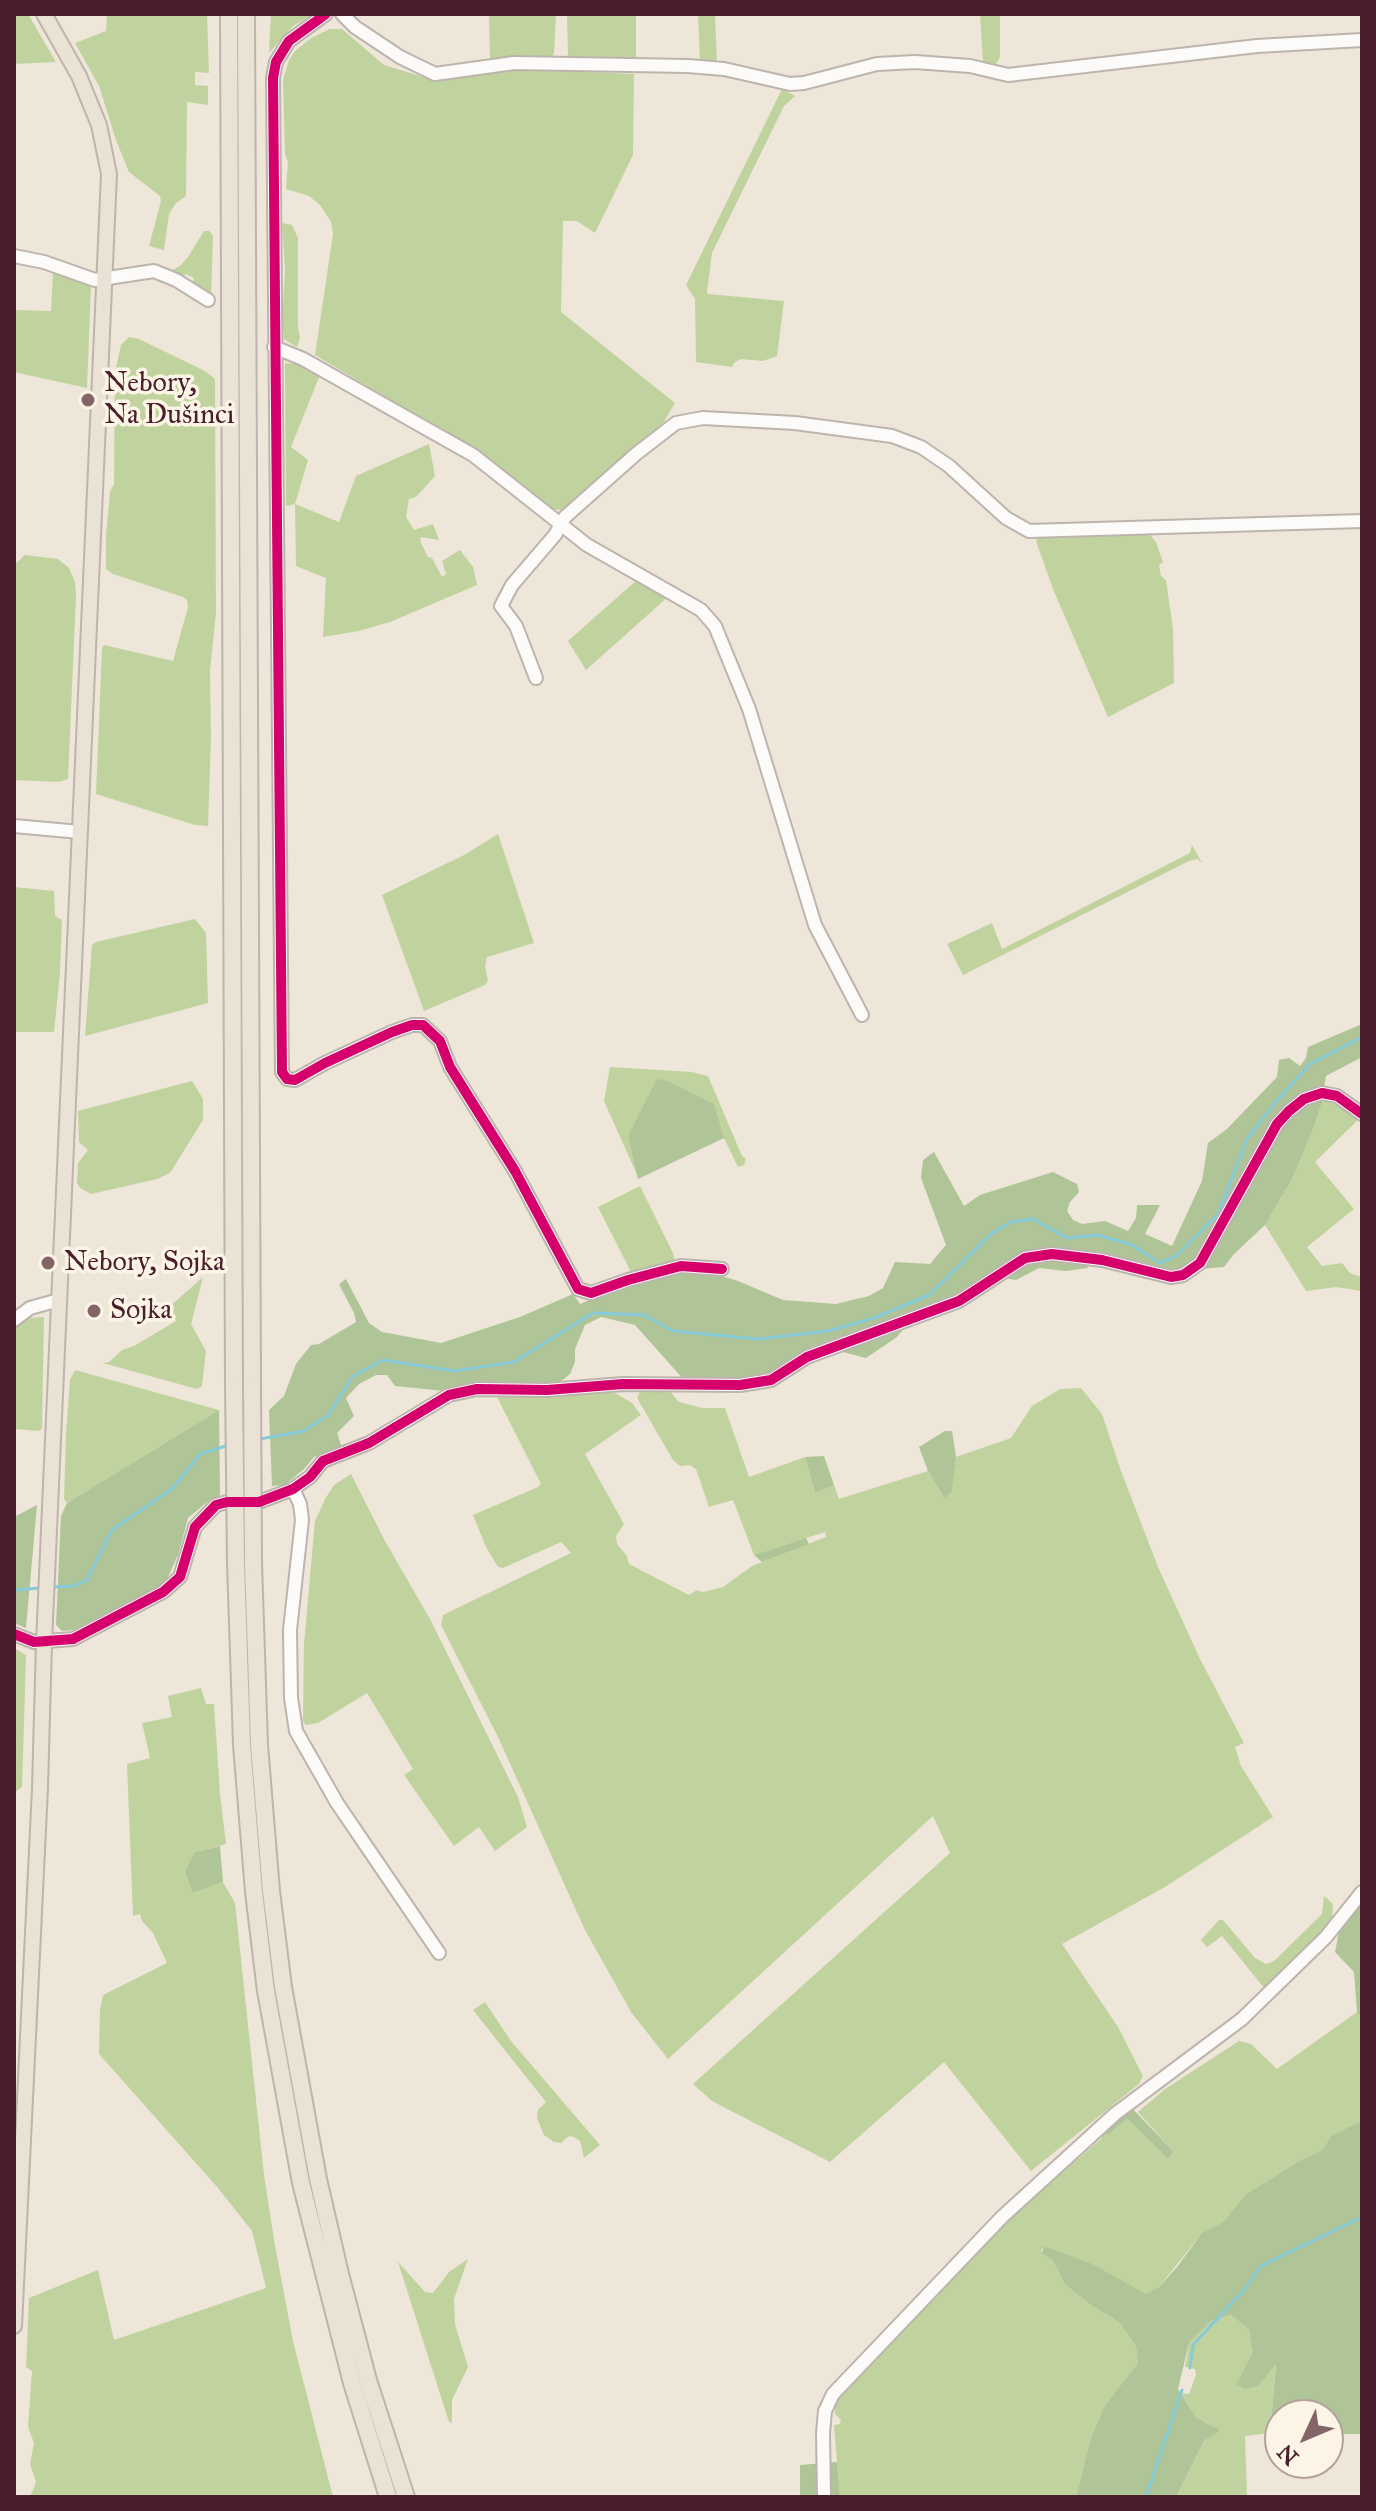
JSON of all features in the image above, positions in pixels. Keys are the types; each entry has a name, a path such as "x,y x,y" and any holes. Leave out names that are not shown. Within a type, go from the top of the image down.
{"highway":[{"path":"229,14 234,1384 244,1562 271,1891 283,1987 318,2179 340,2274 368,2380 406,2497"},
{"path":"246,14 252,1384 244,1562 243,1760 254,1892 268,2004 301,2183 352,2383 388,2497"}],"main road":[{"path":"14,2326 109,174 99,125 79,76 44,14"}],"street":[{"path":"326,14 289,41 276,62 273,78 282,1072 287,1079 295,1080 392,1032 412,1025 423,1025 440,1041 450,1067 515,1171 578,1289 591,1293 681,1266 722,1269"},
{"path":"342,14 355,27 400,57 435,74 514,63 688,66 724,69 790,84 877,64 915,62 970,66 1008,75 1257,46 1362,40"},
{"path":"14,256 44,262 95,280 154,271 176,280 208,300"},
{"path":"274,347 303,359 473,455 587,545 701,610 715,626 753,722 815,925 862,1015"},
{"path":"536,678 516,626 501,606 512,585 565,517 676,423 703,418 795,423 892,436 921,447 949,466 1006,518 1029,531 1362,521"},
{"path":"14,826 80,832"},
{"path":"14,1634 44,1643 73,1639 163,1592 174,1583 185,1564 195,1527 216,1505 259,1502 293,1489 310,1477 323,1461 369,1443 449,1395 477,1389 547,1390 623,1384 740,1385 771,1380 807,1357 959,1301 1025,1258 1052,1254 1102,1260 1171,1277 1183,1275 1200,1263 1277,1124 1289,1111 1304,1099 1322,1093 1348,1101 1362,1114"},
{"path":"14,1320 30,1308 59,1300"},
{"path":"293,1489 300,1504 302,1520 293,1585 290,1659 296,1731 337,1803 439,1953"},
{"path":"824,2497 823,2433 825,2411 833,2394 1002,2217 1115,2114 1242,2019 1326,1937 1362,1892"}],"green space":[{"path":"14,14 28,14 56,62 14,64"},
{"path":"107,14 207,14 209,73 195,72 195,85 208,86 208,105 187,102 186,196 176,203 169,214 164,250 149,246 160,196 129,172 99,86 75,43 106,31"},
{"path":"271,14 314,14 293,26 269,53"},
{"path":"489,14 556,14 554,53 551,58 490,61"},
{"path":"567,14 636,14 636,60 568,57"},
{"path":"698,14 715,14 717,64 700,63"},
{"path":"980,14 1000,14 1000,57 995,66 983,62"},
{"path":"330,29 342,29 384,65 420,76 441,79 499,71 543,70 634,74 633,155 595,233 577,221 563,221 561,312 675,403 664,422 569,507 553,509 475,450 315,355 333,234 331,222 320,205 309,196 286,189 288,162 285,154 283,80 295,51 311,38"},
{"path":"782,89 795,96 784,106 712,253 707,292 784,301 777,356 763,361 741,359 732,367 696,362 695,299 686,285"},
{"path":"282,223 292,225 298,238 300,338 297,347 284,339"},
{"path":"204,231 209,231 213,236 211,298 191,284 194,278 186,274 181,279 168,272 188,257"},
{"path":"53,272 91,285 87,388 14,372 14,310 51,311"},
{"path":"129,337 205,371 215,379 216,613 210,671 208,826 195,825 96,794 102,648 104,645 173,661 188,607 183,597 106,569 110,492 114,484 115,372 121,345"},
{"path":"285,363 300,364 320,375 291,447 308,460 295,504 286,506"},
{"path":"429,444 435,476 416,497 409,499 406,517 414,530 433,524 439,540 421,537 420,541 442,577 446,574 442,561 460,550 473,567 477,585 390,622 323,637 326,578 296,566 295,504 339,522 356,476"},
{"path":"1150,535 1156,542 1163,562 1159,565 1161,576 1166,580 1173,629 1174,683 1108,717 1053,589 1036,541 1039,536"},
{"path":"25,555 58,559 69,568 75,582 68,779 59,782 14,780 14,565"},
{"path":"638,579 670,595 586,670 568,641"},
{"path":"498,834 534,943 487,957 488,981 485,985 424,1011 382,895 464,855"},
{"path":"1192,845 1202,863 1197,859 1189,861 963,975 947,944 992,923 1002,949 1190,853"},
{"path":"14,887 54,891 55,916 62,920 54,1032 14,1032"},
{"path":"195,919 206,933 208,1003 85,1036 92,945"},
{"path":"1362,1024 1362,1057 1326,1076 1322,1102 1292,1179 1265,1225 1224,1267 1168,1272 1101,1255 1087,1268 1066,1271 1039,1268 1016,1280 989,1276 957,1298 915,1314 897,1337 866,1358 816,1345 765,1376 717,1380 685,1381 635,1325 601,1317 585,1325 575,1349 575,1362 570,1374 559,1383 444,1391 395,1386 387,1375 376,1375 359,1384 346,1398 354,1416 337,1433 342,1448 314,1457 285,1485 272,1486 269,1410 284,1396 296,1364 311,1345 319,1344 356,1322 339,1284 346,1279 369,1323 382,1332 441,1343 520,1317 573,1294 580,1304 623,1285 680,1272 702,1270 783,1300 836,1304 869,1296 883,1288 895,1262 930,1264 946,1245 921,1178 923,1160 934,1152 964,1206 980,1195 1053,1172 1077,1184 1079,1192 1067,1211 1073,1220 1082,1224 1105,1221 1128,1231 1136,1218 1137,1205 1160,1205 1145,1234 1172,1246 1202,1181 1208,1143 1227,1129 1277,1077 1279,1060 1289,1058 1300,1066 1306,1058 1308,1047"},
{"path":"610,1067 692,1072 708,1076 746,1159 744,1165 738,1167 724,1138 628,1136 638,1177 604,1101"},
{"path":"657,1079 668,1081 714,1104 724,1138 638,1179 628,1136"},
{"path":"192,1081 203,1099 203,1120 170,1173 157,1179 91,1194 80,1188 77,1183 78,1163 88,1150 79,1142 78,1111"},
{"path":"1336,1099 1360,1118 1315,1162 1354,1209 1307,1247 1322,1266 1342,1263 1350,1273 1362,1277 1362,1291 1336,1287 1306,1291 1265,1225 1292,1179 1322,1101"},
{"path":"640,1186 675,1262 632,1274 598,1207"},
{"path":"203,1277 191,1324 206,1351 202,1386 197,1389 103,1363 176,1321 169,1307"},
{"path":"44,1317 42,1428 39,1431 14,1429 14,1329 28,1318"},
{"path":"75,1370 219,1410 67,1503 64,1499 66,1434 70,1380"},
{"path":"642,1387 668,1389 679,1402 702,1408 725,1408 749,1477 805,1457 815,1493 834,1485 839,1499 928,1471 943,1497 952,1492 956,1457 1011,1438 1032,1406 1060,1389 1081,1388 1102,1414 1158,1567 1200,1659 1244,1743 1235,1747 1241,1766 1273,1817 1165,1887 1062,1944 1118,2027 1143,2076 1139,2084 1031,2171 944,2062 830,2162 712,2101 693,2084 950,1853 933,1816 668,2059 631,2012 585,1930 498,1737 441,1625 443,1615 571,1553 561,1542 503,1568 498,1567 486,1547 473,1515 541,1484 496,1395 610,1390 632,1403 641,1415 585,1454 624,1524 616,1536 617,1544 627,1556 629,1564 689,1595 697,1590 703,1592 723,1587 752,1566 826,1537 825,1532 754,1555 733,1500 709,1507 696,1469 690,1465 680,1466 673,1460 637,1398"},
{"path":"219,1410 220,1495 188,1518 178,1555 167,1579 156,1588 74,1630 62,1631 56,1625 61,1516 67,1503"},
{"path":"945,1431 952,1431 956,1457 952,1492 944,1498 928,1471 919,1447"},
{"path":"824,1456 834,1485 815,1493 805,1457"},
{"path":"351,1474 430,1619 518,1797 527,1827 495,1851 479,1827 454,1846 404,1775 413,1769 367,1693 318,1723 306,1725 303,1721 304,1644 315,1521 334,1485"},
{"path":"37,1505 26,1628 14,1623 14,1517"},
{"path":"806,1538 809,1544 762,1562 754,1555"},
{"path":"14,1648 26,1655 22,1787 14,1793"},
{"path":"201,1688 206,1704 214,1704 226,1844 195,1852 193,1893 223,1882 235,1903 264,2175 275,2246 293,2341 333,2497 30,2497 36,2482 30,2464 34,2443 28,2427 32,2371 26,2367 29,2298 98,2270 114,2340 266,2288 252,2231 99,2054 103,1995 167,1963 140,1914 133,1916 127,1764 150,1758 142,1723 172,1717 168,1696"},
{"path":"220,1846 223,1882 193,1893 185,1871 195,1852"},
{"path":"1324,1896 1333,1904 1332,1921 1265,1989 1222,1936 1207,1947 1201,1940 1219,1920 1223,1920 1255,1958 1266,1964 1274,1961 1322,1914"},
{"path":"1362,1901 1362,2018 1357,2012 1354,1972 1335,1952 1339,1932"},
{"path":"485,2002 511,2041 600,2145 584,2158 580,2141 574,2137 569,2136 561,2143 544,2135 537,2118 538,2110 546,2102 473,2010"},
{"path":"1357,2012 1362,2018 1362,2120 1331,2136 1322,2150 1246,2194 1223,2222 1202,2233 1159,2287 1146,2295 1045,2246 1041,2251 1053,2261 1065,2284 1120,2323 1136,2347 1138,2363 1105,2405 1091,2437 1076,2497 840,2497 834,2425 840,2424 841,2420 835,2414 835,2402 1009,2218 1101,2139 1105,2130 1108,2135 1127,2119 1168,2159 1174,2152 1138,2112 1165,2089 1239,2041 1251,2044 1277,2069"},
{"path":"1132,2108 1174,2152 1168,2159 1127,2119 1108,2135 1105,2130"},
{"path":"1362,2120 1362,2434 1344,2434 1344,2399 1273,2399 1276,2364 1258,2386 1245,2389 1236,2384 1252,2354 1249,2329 1231,2315 1211,2321 1189,2343 1178,2389 1197,2418 1220,2430 1204,2441 1176,2497 1076,2497 1091,2437 1105,2405 1138,2363 1136,2347 1120,2323 1065,2284 1053,2261 1042,2253 1044,2246 1092,2264 1146,2294 1159,2287 1202,2233 1223,2222 1246,2194 1322,2150 1331,2136"},
{"path":"468,2259 454,2299 455,2324 468,2367 452,2400 452,2423 449,2422 398,2262 425,2292 433,2293 449,2272"},
{"path":"1232,2315 1249,2329 1252,2355 1236,2384 1276,2362 1273,2399 1264,2399 1264,2434 1245,2436 1247,2497 1176,2497 1204,2441 1212,2435 1211,2425 1197,2418 1181,2393 1189,2394 1196,2375 1195,2369 1185,2367 1189,2343 1211,2321"},
{"path":"837,2462 840,2497 800,2497 800,2465"}],"waterway":[{"path":"260,1439 304,1431 328,1415 353,1376 383,1360 454,1371 514,1362 593,1313 644,1315 673,1331 758,1339 828,1331 874,1318 929,1295 991,1234 1011,1222 1033,1219 1067,1238 1097,1235 1130,1244 1160,1263 1176,1256 1218,1214 1247,1139 1274,1104 1310,1064 1362,1037"},
{"path":"52,1587 74,1586 87,1580 112,1530 172,1489 200,1454 229,1445"},
{"path":"14,1590 40,1588"},
{"path":"1190,2368 1193,2345 1244,2290 1261,2266 1362,2217"},
{"path":"1146,2497 1182,2390"}],"cycle path":[{"path":"326,14 289,41 276,62 273,78 282,1072 287,1079 295,1080 392,1032 412,1025 423,1025 440,1041 450,1067 515,1171 578,1289 591,1293 681,1266 722,1269"},
{"path":"14,1634 34,1642 73,1639 163,1592 180,1577 195,1527 216,1505 259,1502 293,1489 310,1477 323,1461 369,1443 449,1395 477,1389 547,1390 623,1384 740,1385 771,1380 807,1357 959,1301 1025,1258 1052,1254 1102,1260 1171,1277 1183,1275 1200,1263 1277,1124 1289,1111 1304,1099 1322,1093 1337,1096 1362,1114"}],"place":[{"name":"Nebory, Na Dušinci","path":"88,400"},
{"name":"Nebory, Sojka","path":"48,1263"},
{"name":"Sojka","path":"94,1311"}]}
